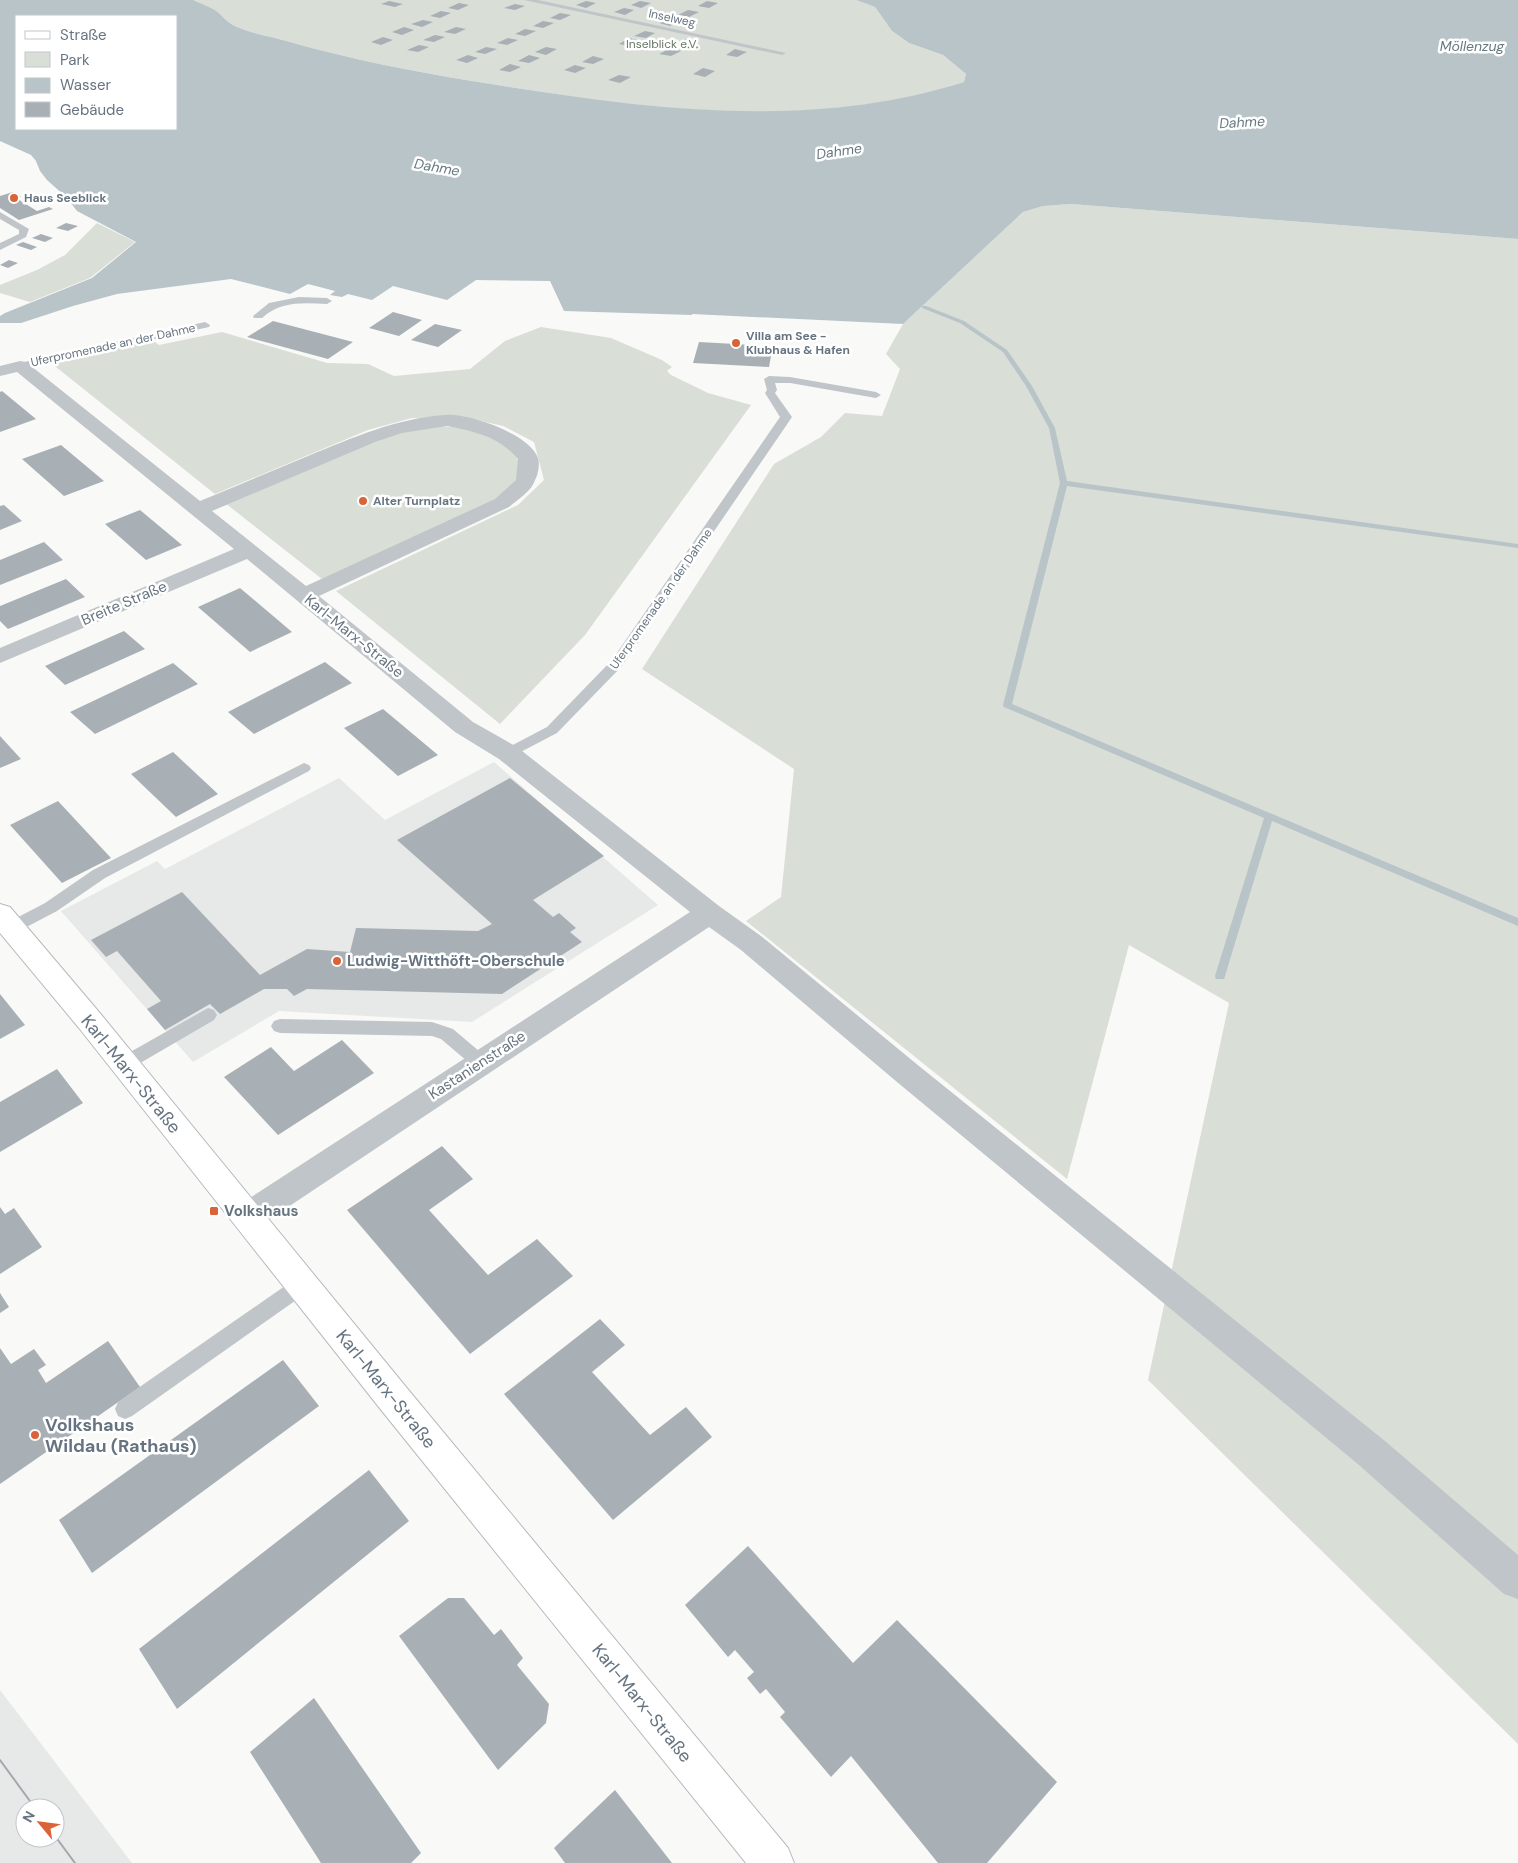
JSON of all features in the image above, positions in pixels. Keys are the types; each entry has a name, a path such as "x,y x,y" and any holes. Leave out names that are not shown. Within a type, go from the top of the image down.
{"main road":[{"name":"Karl-Marx-Straße","path":"6,921 773,1863"}],"street":[{"name":"Karl-Marx-Straße","path":"10,368 198,509 464,727 508,754 709,913 750,943 1372,1453 1518,1580"},
{"path":"198,509 368,438 399,428 447,420 474,425 498,433 518,445 528,458 525,482 502,504 304,595"},
{"name":"Breite Straße","path":"0,656 248,550"},
{"name":"Kastanienstraße","path":"247,1217 709,913"}],"lane":[{"name":"Inselweg","path":"528,0 782,53"},
{"path":"0,215 24,229 23,235 0,248"},
{"path":"258,316 265,308 288,300 328,301"},
{"name":"Uferpromenade an der Dahme","path":"10,368 205,325"},
{"name":"Uferpromenade an der Dahme","path":"508,754 552,730 617,663 786,417 770,393 772,390 769,379 790,380 876,395"},
{"path":"6,921 51,907 99,874 304,768"},
{"path":"124,1064 208,1015"},
{"path":"280,1026 432,1029 446,1034 480,1062"},
{"path":"125,1409 302,1284"}],"shaded area":[{"name":"Ludwig-Witthöft-Oberschule","path":"494,762 658,905 472,1022 279,1011 193,1062 61,911 157,861 165,869 339,778 385,820"},
{"path":"0,1690 132,1863 0,1863"}],"green space":[{"name":"Inselblick e.V.","path":"193,0 856,0 875,7 892,31 909,43 943,55 966,74 964,82 903,98 842,107 781,111 719,111 657,106 533,91 403,69 358,59 257,34 234,26 215,10"},
{"path":"1071,204 1518,239 1518,1744 1148,1380 1229,1003 1129,945 1067,1179 746,921 781,897 794,769 642,669 774,464 821,437 845,413 882,416 900,369 886,354 903,324 1023,212 1043,206"},
{"path":"97,223 135,242 90,278 30,302 0,293 0,285 37,270 65,255"},
{"path":"541,327 611,338 662,360 672,367 667,371 671,375 708,393 751,405 585,635 500,724 336,591 518,505 544,480 534,442 503,426 464,417 412,418 368,430 215,494 51,363 152,340 159,345 222,332 327,363 368,364 394,376 470,369 505,341"},
{"name":"Alter Turnplatz","path":"439,426 481,432 501,441 509,447 516,456 520,468 520,475 515,486 502,499 322,579 225,503 393,434"}],"water":[{"path":"0,0 193,0 215,10 234,26 250,32 335,54 426,73 534,91 657,106 780,111 842,107 903,98 964,82 966,74 943,55 909,43 892,31 875,7 856,0 1518,0 1518,239 1071,204 1043,206 1023,212 903,324 692,314 564,311 550,281 476,280 447,300 393,286 372,300 348,294 342,297 330,295 335,291 308,284 290,294 231,279 117,294 21,323 0,323 0,316 5,313 92,278 136,242 77,211 66,197 47,180 31,155 0,141"}],"building":[{"path":"389,1 403,4 395,7 381,4"},
{"path":"586,1 596,3 586,8 576,5"},
{"path":"640,1 651,3 641,8 631,5"},
{"path":"707,1 718,3 709,8 698,6"},
{"path":"459,3 469,5 458,10 448,8"},
{"path":"515,4 525,6 515,10 504,8"},
{"path":"624,8 634,10 625,15 614,12"},
{"path":"688,10 699,12 689,17 678,15"},
{"path":"441,11 451,13 440,18 430,16"},
{"path":"560,13 571,15 560,20 550,18"},
{"path":"669,19 680,21 670,26 659,23"},
{"path":"423,20 433,22 422,27 411,24"},
{"path":"543,21 554,23 543,28 533,26"},
{"path":"404,27 414,30 402,35 392,32"},
{"path":"456,27 466,29 455,34 444,32"},
{"path":"525,29 536,31 525,36 515,34"},
{"path":"645,31 655,33 646,38 634,36"},
{"path":"435,35 445,37 434,42 423,40"},
{"path":"383,37 393,40 381,45 371,42"},
{"path":"508,38 518,40 507,45 497,43"},
{"path":"629,38 640,41 630,46 619,44"},
{"path":"688,38 699,41 689,46 678,43"},
{"path":"419,45 429,47 418,52 407,50"},
{"path":"486,47 497,49 485,54 475,52"},
{"path":"546,47 557,49 546,55 535,52"},
{"path":"669,49 681,51 671,56 659,54"},
{"path":"735,49 747,52 737,57 726,55"},
{"path":"468,55 478,58 467,63 456,60"},
{"path":"529,55 540,58 529,63 518,61"},
{"path":"593,56 604,59 593,64 582,62"},
{"path":"510,64 521,67 510,72 499,70"},
{"path":"575,65 586,68 575,73 564,70"},
{"path":"703,68 715,71 705,77 693,74"},
{"path":"619,75 631,77 620,83 608,80"},
{"path":"13,192 21,197 16,198 37,211 49,207 53,209 19,220 0,208 0,196"},
{"path":"66,223 78,226 68,231 56,228"},
{"path":"41,234 53,238 45,242 32,238"},
{"path":"23,242 37,247 31,250 16,245"},
{"path":"9,260 18,263 8,268 0,265"},
{"path":"393,312 422,320 399,336 369,328"},
{"path":"273,321 353,342 328,359 247,337"},
{"path":"435,324 462,330 438,347 411,340"},
{"path":"699,342 753,345 752,349 766,349 765,355 771,356 769,367 693,363"},
{"path":"2,391 36,419 0,432 0,392"},
{"path":"61,445 104,481 64,496 22,459"},
{"path":"4,505 22,521 0,530 0,506"},
{"path":"140,510 182,545 146,560 105,524"},
{"path":"44,542 63,560 0,585 0,560"},
{"path":"66,579 85,597 8,629 0,621 0,606"},
{"path":"240,588 292,632 250,652 198,607"},
{"path":"124,631 145,649 65,685 45,666"},
{"path":"325,662 352,683 254,734 228,712"},
{"path":"173,663 198,684 95,734 70,712"},
{"path":"383,709 438,755 398,776 344,728"},
{"path":"0,736 21,759 0,768"},
{"path":"173,752 218,794 176,817 131,774"},
{"path":"510,778 604,856 533,900 553,917 559,913 576,928 570,932 582,942 502,994 307,989 294,996 287,989 264,989 220,1014 210,1004 165,1030 147,1009 161,1001 117,951 106,957 91,940 182,892 260,975 307,949 350,952 356,928 478,931 492,924 397,840"},
{"path":"58,801 111,858 62,883 10,825"},
{"path":"0,994 25,1025 0,1039"},
{"path":"342,1040 374,1073 278,1135 224,1077 271,1047 294,1071"},
{"path":"57,1069 83,1103 0,1152 0,1102"},
{"path":"442,1146 473,1179 429,1210 488,1275 537,1239 573,1276 470,1354 347,1210"},
{"path":"0,1207 5,1214 14,1208 42,1247 0,1274"},
{"path":"0,1293 9,1307 0,1313"},
{"path":"600,1319 625,1345 592,1372 650,1435 686,1407 712,1437 613,1520 504,1394"},
{"name":"Volkshaus Wildau (Rathaus)","path":"108,1341 140,1387 0,1484 0,1348 11,1364 34,1349 46,1365 38,1370 46,1383"},
{"path":"283,1360 319,1406 92,1573 59,1520"},
{"path":"369,1470 409,1521 177,1709 139,1649"},
{"path":"748,1546 853,1663 897,1620 1057,1782 987,1863 938,1863 851,1756 831,1777 780,1717 785,1712 766,1689 760,1694 747,1678 754,1672 735,1650 728,1657 685,1605"},
{"path":"448,1598 464,1598 494,1635 501,1629 523,1658 517,1665 549,1704 546,1723 498,1770 399,1636"},
{"path":"314,1698 421,1853 411,1863 321,1863 250,1752"},
{"path":"615,1790 672,1863 565,1863 554,1848"}],"waterway":[{"path":"924,307 962,322 1005,351 1029,386 1052,428 1064,483"},
{"path":"1064,483 1518,546"},
{"path":"1064,483 1007,705 1269,816"},
{"path":"1220,976 1269,816"},
{"path":"1269,816 1518,922"}],"tram line":[{"path":"0,1760 28,1798"},
{"path":"64,1848 75,1863"}],"place":[{"name":"Haus Seeblick","path":"14,198"},
{"name":"Villa am See - Klubhaus & Hafen","path":"736,343"},
{"name":"Alter Turnplatz","path":"363,501"},
{"name":"Ludwig-Witthöft-Oberschule","path":"337,961"},
{"name":"Volkshaus","path":"214,1211"},
{"name":"Volkshaus Wildau (Rathaus)","path":"35,1435"}],"water label":[{"name":"Möllenzug","path":"1472,46"},
{"name":"Dahme","path":"1242,122"},
{"name":"Dahme","path":"839,151"},
{"name":"Dahme","path":"437,167"}]}
